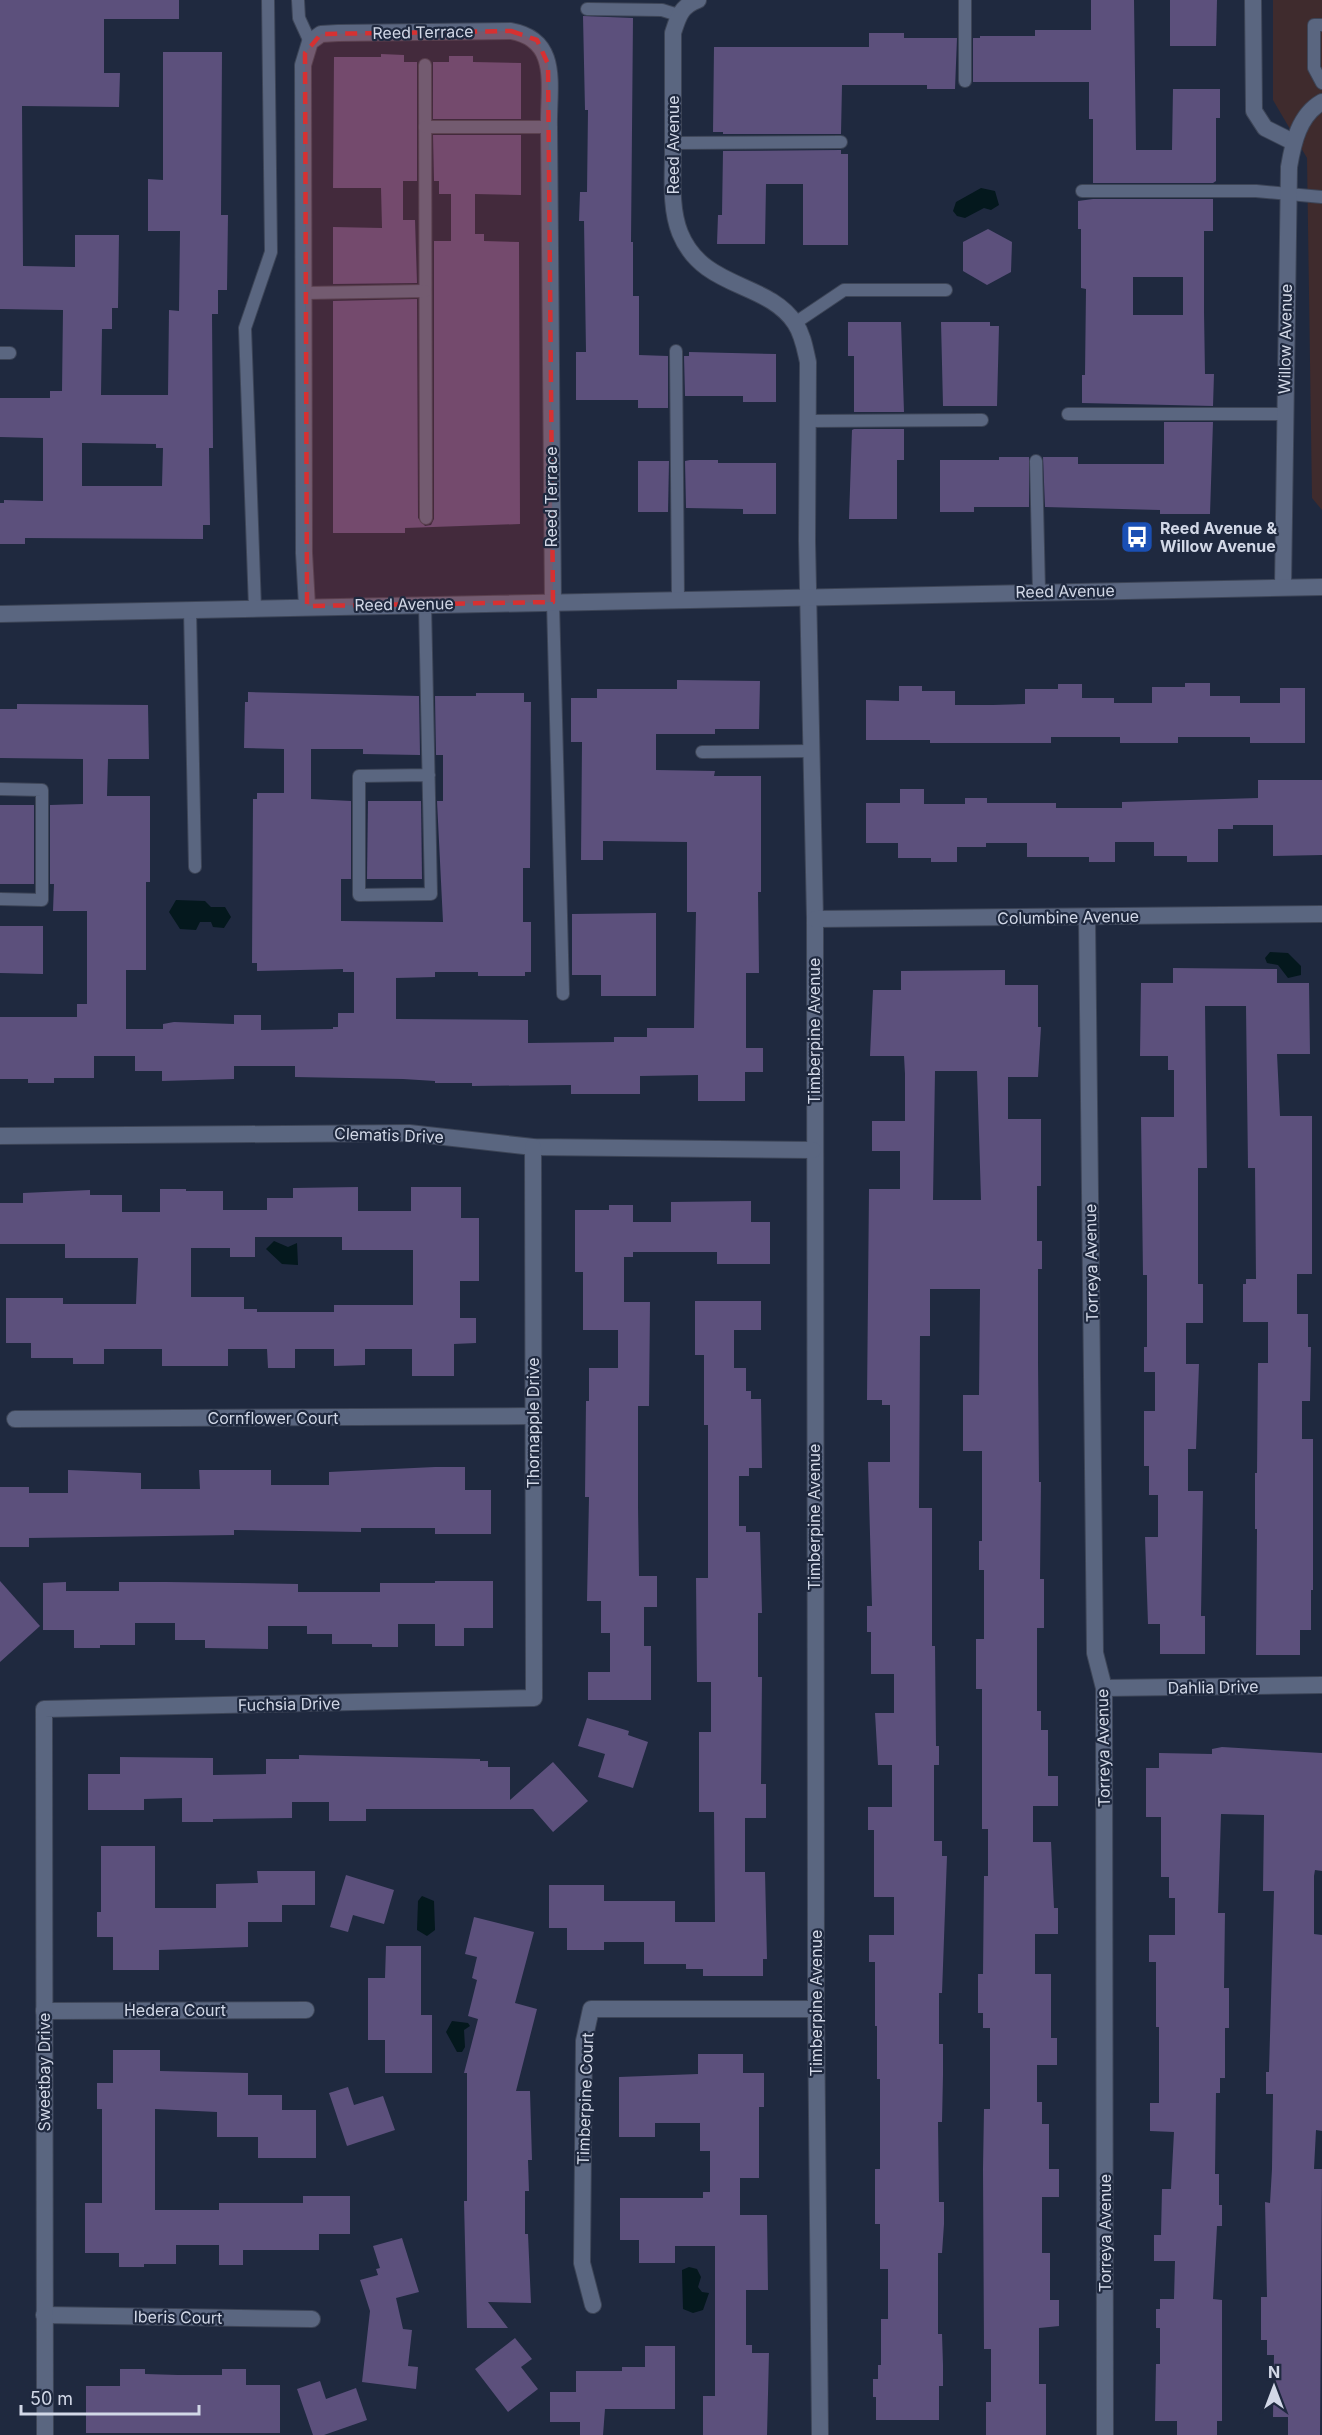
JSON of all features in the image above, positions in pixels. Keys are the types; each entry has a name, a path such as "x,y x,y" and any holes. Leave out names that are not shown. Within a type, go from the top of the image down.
{"street":[{"path":"678,15 689,3 698,0"},
{"path":"1253,0 1254,111 1265,128 1293,142"},
{"name":"Reed Avenue","path":"678,15 673,33 673,200 680,233 696,258 720,279 766,298 784,310 795,323 804,341 808,362 809,598"},
{"name":"Reed Terrace","path":"310,42 321,34 338,33 511,31 525,33 537,40 545,50 548,64 549,127 553,602"},
{"path":"307,606 304,553 303,65 310,42"},
{"name":"Willow Avenue","path":"1283,587 1287,194 1293,142 1303,121 1322,102"},
{"name":"Reed Avenue","path":"0,614 1322,586"},
{"name":"Timberpine Avenue","path":"809,598 815,919 813,1150 820,2435"},
{"name":"Columbine Avenue","path":"815,919 1322,914"},
{"name":"Torreya Avenue","path":"1087,917 1095,1653 1104,1688 1105,2435"},
{"name":"Clematis Drive","path":"0,1136 409,1133 533,1147 813,1150"},
{"name":"Thornapple Drive","path":"533,1147 534,1698"},
{"name":"Cornflower Court","path":"15,1419 532,1416"},
{"name":"Dahlia Drive","path":"1104,1688 1322,1685"},
{"name":"Fuchsia Drive","path":"44,1709 534,1698"},
{"name":"Sweetbay Drive","path":"44,1709 45,2435"},
{"name":"Timberpine Court","path":"593,2305 582,2263 584,2041 591,2009 816,2009"},
{"name":"Hedera Court","path":"44,2011 306,2010"},
{"name":"Iberis Court","path":"44,2315 312,2319"}],"lane":[{"path":"255,608 245,328 271,252 268,0"},
{"path":"298,0 299,18 310,42"},
{"path":"965,0 965,81"},
{"path":"587,9 662,10 678,15"},
{"path":"1322,25 1314,25 1314,68 1322,83"},
{"path":"425,65 426,518"},
{"path":"425,127 549,127"},
{"path":"673,143 841,142"},
{"path":"1082,191 1256,191 1322,198"},
{"path":"795,323 844,290 945,290"},
{"path":"304,293 425,291"},
{"path":"676,351 678,600"},
{"path":"1068,414 1284,414"},
{"path":"808,421 982,420"},
{"path":"1036,461 1039,591"},
{"path":"553,602 562,994"},
{"path":"425,604 429,776 431,894 359,895 359,776 429,776"},
{"path":"190,609 195,867"},
{"path":"702,752 812,751"},
{"path":"0,789 42,790 42,900 0,900"}],"highlighted area":[{"path":"511,31 537,40 548,64 553,602 307,606 305,53 321,34"}],"shaded area":[{"path":"1273,0 1322,0 1322,510 1312,498 1307,158 1273,100"},
{"path":"981,188 995,191 999,205 991,210 984,208 965,218 957,216 953,211 956,202"},
{"path":"176,900 205,901 211,907 225,907 231,917 224,928 213,927 211,922 200,922 196,930 180,929 169,912"},
{"path":"1270,952 1288,953 1301,966 1301,975 1288,978 1278,965 1267,963 1265,958"},
{"path":"274,1241 288,1247 297,1243 298,1265 282,1264 266,1249"},
{"path":"422,1896 434,1901 435,1930 427,1936 417,1930 418,1901"},
{"path":"452,2021 468,2023 470,2026 464,2030 465,2047 462,2052 457,2052 446,2032"},
{"path":"689,2267 697,2269 701,2277 698,2287 702,2292 709,2293 703,2310 693,2313 683,2309 682,2270"}],"building":[{"path":"0,0 179,0 179,19 104,19 104,73 120,73 119,107 22,106 23,266 75,267 75,235 119,235 118,308 112,308 112,329 102,329 101,395 168,395 169,310 179,311 180,231 148,231 148,179 163,180 163,52 222,52 221,215 228,215 227,290 218,290 218,314 212,314 213,448 209,448 210,525 203,525 203,539 25,538 25,544 0,544 0,503 4,503 4,500 43,501 43,438 0,437 0,398 50,398 50,391 62,391 63,310 0,309","holes":["82,443 156,444 156,448 163,448 162,486 82,486"]},
{"path":"1091,0 1134,0 1136,150 1172,150 1173,89 1220,89 1220,118 1216,118 1216,181 1213,183 1093,183 1093,119 1089,119 1089,82 973,82 973,38 1035,36 1035,30 1091,30"},
{"path":"1170,0 1217,0 1216,46 1170,46"},
{"path":"583,16 633,18 631,242 633,242 633,296 639,296 639,355 668,356 668,408 638,408 638,400 576,400 576,352 586,352 584,221 579,221 580,192 587,192 588,110 585,110"},
{"path":"869,33 904,33 904,38 957,38 955,89 927,89 927,85 842,85 841,134 723,134 723,132 713,132 714,47 869,47"},
{"path":"381,54 404,55 404,62 417,62 417,181 403,181 403,220 415,220 417,283 333,284 333,227 382,228 381,188 333,188 334,57 381,57"},
{"path":"449,56 473,56 473,62 521,63 521,119 433,119 433,62 449,62"},
{"path":"433,135 521,135 521,195 475,194 475,234 484,234 484,241 519,242 520,524 405,528 405,533 333,533 333,301 417,299 418,518 425,526 431,525 434,519 434,241 451,241 451,194 439,194 439,181 434,181"},
{"path":"841,150 841,154 848,154 848,245 803,245 803,184 766,184 765,244 717,244 718,215 722,215 723,151"},
{"path":"1213,199 1213,231 1204,231 1204,312 1205,374 1214,374 1213,406 1082,403 1082,375 1085,375 1086,289 1081,288 1081,229 1078,229 1078,201","holes":["1133,277 1183,277 1183,315 1133,315"]},
{"path":"988,229 1012,242 1011,272 987,285 963,271 963,242"},
{"path":"848,322 901,322 904,412 854,412 854,356 848,356"},
{"path":"941,322 990,322 990,326 999,326 997,406 943,406"},
{"path":"689,352 776,354 776,402 743,402 743,396 685,396 684,356 689,356"},
{"path":"1164,422 1213,422 1210,514 1160,514 1160,510 1045,507 1043,457 1078,457 1078,464 1164,464"},
{"path":"904,429 904,460 897,460 897,519 849,519 852,430"},
{"path":"999,457 1029,457 1029,507 974,507 974,512 940,512 940,460 999,460"},
{"path":"718,460 718,463 776,463 776,514 743,514 743,509 686,508 685,461"},
{"path":"638,461 669,461 668,512 638,512"},
{"path":"677,680 760,681 759,729 715,729 715,734 656,734 656,770 715,771 714,776 761,776 761,892 758,892 759,973 746,973 746,1048 763,1048 763,1072 745,1072 745,1101 698,1101 698,1075 640,1076 640,1094 571,1094 571,1085 472,1086 472,1083 435,1083 435,1081 403,1079 295,1077 295,1066 234,1066 234,1079 162,1081 162,1071 135,1071 135,1056 94,1056 94,1078 54,1078 54,1083 28,1083 28,1079 0,1079 0,1017 77,1017 77,1004 87,1004 87,911 53,911 54,884 50,884 50,805 83,804 83,759 0,758 0,709 17,709 17,704 148,705 149,759 108,759 107,796 150,796 150,882 146,882 146,970 126,970 126,1029 163,1029 163,1024 174,1022 234,1024 234,1015 261,1015 261,1030 333,1029 333,1027 338,1027 338,1013 354,1013 354,972 343,972 343,969 257,971 257,963 252,963 253,799 257,799 257,793 284,793 284,749 244,748 245,702 248,702 248,692 419,696 420,755 363,754 363,749 311,749 311,799 351,801 351,879 341,879 341,921 443,922 437,801 443,801 443,755 436,755 435,696 524,693 524,702 531,702 530,868 523,868 523,922 531,922 531,972 525,972 525,976 478,976 478,972 435,972 435,977 396,978 396,1019 528,1020 528,1043 614,1042 614,1037 647,1037 647,1028 694,1028 696,912 687,912 687,842 603,841 603,860 581,860 582,742 571,742 571,698 597,698 597,689 677,689"},
{"path":"1185,683 1210,683 1210,696 1240,696 1240,703 1280,703 1280,688 1305,688 1305,743 1250,743 1250,737 1178,737 1178,743 1120,743 1120,737 1051,737 1051,743 930,743 930,740 866,740 866,700 899,701 899,686 922,686 922,691 955,691 955,705 993,705 1025,704 1025,689 1058,689 1058,684 1082,684 1082,698 1114,698 1114,703 1152,703 1152,687 1185,687"},
{"path":"1258,780 1322,780 1322,855 1273,856 1273,825 1233,825 1233,829 1218,829 1218,862 1187,862 1187,856 1154,856 1154,842 1115,842 1115,862 1089,862 1089,857 1027,857 1027,843 986,843 986,847 957,847 957,862 931,862 931,858 898,858 898,843 866,843 866,803 900,803 900,789 924,789 924,804 965,804 965,798 987,798 987,803 1056,803 1056,808 1122,808 1122,802 1258,798"},
{"path":"368,801 421,801 422,879 367,879"},
{"path":"0,805 34,805 34,884 0,884"},
{"path":"656,913 656,996 601,996 601,975 572,975 572,914"},
{"path":"0,926 43,926 43,974 0,973"},
{"path":"1173,968 1277,969 1277,983 1309,983 1310,1054 1277,1054 1280,1116 1312,1116 1312,1274 1297,1274 1297,1314 1308,1314 1308,1347 1311,1347 1310,1401 1302,1401 1302,1439 1313,1439 1313,1590 1311,1590 1311,1630 1300,1630 1300,1655 1256,1655 1255,1473 1257,1473 1258,1363 1268,1363 1268,1322 1243,1322 1243,1284 1246,1284 1246,1279 1256,1279 1255,1168 1248,1168 1246,1006 1205,1006 1207,1168 1198,1168 1198,1284 1203,1284 1203,1323 1186,1323 1186,1364 1199,1364 1196,1449 1188,1449 1188,1491 1203,1491 1201,1616 1205,1616 1205,1654 1160,1654 1160,1624 1148,1624 1145,1537 1158,1537 1158,1495 1149,1495 1149,1466 1144,1466 1144,1411 1155,1411 1155,1372 1144,1372 1144,1347 1147,1347 1147,1275 1143,1275 1141,1117 1174,1117 1174,1070 1168,1070 1168,1056 1140,1056 1141,983 1173,983"},
{"path":"1005,970 1005,985 1038,985 1038,1027 1041,1027 1038,1077 1008,1077 1008,1119 1041,1119 1041,1186 1037,1186 1037,1241 1042,1241 1042,1269 1038,1269 1038,1362 1039,1482 1041,1482 1040,1579 1044,1579 1044,1628 1037,1628 1037,1711 1041,1711 1041,1730 1048,1730 1048,1776 1058,1776 1058,1806 1033,1806 1033,1842 1051,1842 1054,1908 1058,1908 1058,1934 1035,1934 1035,1974 1051,1974 1051,2038 1057,2038 1057,2065 1037,2065 1037,2102 1042,2102 1042,2124 1049,2124 1049,2169 1059,2169 1059,2197 1042,2197 1042,2253 1050,2253 1050,2300 1059,2300 1059,2326 1039,2328 1039,2384 1046,2384 1046,2435 986,2435 986,2402 991,2402 991,2349 984,2349 983,2169 984,2109 990,2109 990,2028 983,2028 983,2013 978,2013 978,1974 983,1974 984,1876 988,1876 988,1829 982,1829 982,1689 976,1689 976,1639 984,1639 984,1570 979,1570 979,1541 982,1541 982,1451 963,1451 963,1395 979,1395 980,1289 930,1289 930,1336 920,1336 919,1508 932,1508 932,1646 935,1646 936,1746 939,1746 939,1765 934,1765 934,1841 942,1841 942,1856 947,1856 942,1993 939,1993 939,2044 943,2044 943,2075 942,2122 938,2122 939,2202 944,2202 944,2224 942,2253 938,2253 938,2334 942,2334 943,2365 943,2386 939,2386 939,2420 876,2420 876,2397 873,2397 873,2379 878,2379 878,2365 881,2365 881,2319 888,2319 888,2269 880,2269 880,2224 875,2224 875,2169 880,2169 880,2079 877,2079 875,1962 869,1962 869,1935 894,1935 894,1897 874,1897 874,1830 868,1830 868,1807 892,1807 892,1765 878,1765 875,1713 894,1713 894,1674 871,1674 871,1632 867,1632 867,1606 872,1606 868,1462 890,1462 890,1405 882,1405 882,1400 867,1400 869,1189 900,1189 900,1151 872,1151 872,1121 905,1121 905,1074 904,1056 870,1056 873,990 901,990 901,971","holes":["935,1071 977,1071 981,1200 933,1200"]},
{"path":"358,1187 358,1211 411,1211 411,1187 461,1187 461,1218 479,1218 479,1281 460,1281 460,1318 476,1318 476,1343 454,1344 454,1376 412,1376 412,1349 365,1349 365,1365 334,1366 334,1349 295,1349 295,1368 268,1368 267,1349 228,1349 228,1366 162,1366 162,1349 104,1349 104,1364 73,1364 73,1358 31,1358 31,1343 6,1343 6,1298 63,1298 63,1304 136,1304 138,1258 65,1258 65,1244 0,1244 0,1203 23,1203 23,1193 90,1190 90,1195 122,1195 122,1212 160,1212 160,1189 186,1189 186,1191 223,1191 223,1210 267,1210 267,1198 293,1198 293,1188","holes":["255,1237 342,1237 342,1250 413,1250 413,1305 334,1305 334,1312 257,1312 257,1309 244,1309 244,1297 191,1297 191,1248 230,1248 230,1257 255,1257"]},
{"path":"751,1201 751,1222 770,1222 770,1264 717,1264 717,1252 633,1252 633,1257 624,1257 624,1302 650,1302 649,1406 638,1406 638,1507 639,1576 657,1576 657,1607 644,1607 644,1646 651,1646 651,1700 588,1700 588,1672 610,1672 610,1633 601,1633 601,1601 587,1601 589,1497 585,1497 586,1401 589,1401 589,1368 618,1368 618,1330 583,1330 583,1272 575,1272 575,1210 609,1210 609,1205 633,1205 633,1222 671,1222 671,1202"},
{"path":"695,1301 761,1301 761,1330 734,1330 734,1368 746,1368 746,1391 751,1391 751,1399 761,1399 762,1468 749,1468 749,1476 739,1476 739,1526 746,1526 746,1532 760,1532 762,1613 758,1613 758,1677 762,1677 761,1784 766,1784 766,1818 745,1818 745,1872 765,1872 767,1959 763,1959 763,1976 703,1976 703,1969 686,1969 686,1964 644,1964 644,1942 604,1942 604,1950 567,1950 567,1928 549,1928 549,1885 604,1885 604,1901 675,1901 675,1922 715,1922 714,1812 699,1812 699,1732 711,1732 711,1682 697,1682 696,1578 708,1578 708,1425 704,1425 704,1355 695,1355"},
{"path":"465,1467 465,1490 491,1490 491,1534 435,1534 435,1528 361,1528 361,1532 234,1530 234,1535 29,1538 29,1547 0,1547 0,1487 29,1487 29,1493 68,1493 68,1470 141,1473 141,1489 200,1489 199,1470 271,1470 271,1485 329,1485 329,1472"},
{"path":"0,1581 40,1626 0,1662"},
{"path":"435,1581 493,1581 493,1628 464,1628 464,1646 435,1646 435,1624 398,1624 398,1647 372,1647 372,1644 332,1644 332,1634 307,1634 307,1626 268,1626 268,1649 205,1648 205,1640 175,1640 175,1623 135,1623 135,1645 100,1645 100,1648 74,1648 74,1630 43,1630 43,1583 66,1582 66,1591 119,1591 119,1582 167,1582 298,1584 298,1592 380,1592 380,1583 435,1583"},
{"path":"587,1718 629,1731 628,1735 648,1742 633,1788 598,1777 605,1754 578,1746"},
{"path":"1222,1747 1322,1753 1322,1871 1315,1870 1314,1876 1314,1934 1322,1935 1322,2131 1316,2130 1314,2169 1322,2169 1320,2435 1288,2435 1288,2417 1273,2417 1274,2355 1267,2355 1267,2340 1261,2340 1261,2297 1267,2297 1265,2202 1270,2203 1273,2094 1266,2094 1266,2072 1269,2072 1274,1891 1263,1891 1264,1815 1221,1814 1218,1913 1225,1913 1224,1988 1229,1988 1229,2028 1225,2028 1225,2078 1220,2078 1220,2093 1216,2093 1215,2174 1219,2174 1222,2226 1217,2226 1213,2299 1222,2300 1222,2421 1217,2421 1217,2435 1177,2435 1177,2421 1155,2421 1156,2364 1160,2364 1160,2328 1156,2328 1156,2309 1160,2309 1160,2299 1174,2299 1175,2261 1154,2261 1154,2235 1161,2235 1162,2189 1171,2189 1174,2132 1150,2131 1150,2103 1159,2103 1159,2027 1156,2027 1156,1962 1149,1962 1149,1935 1175,1935 1175,1898 1169,1898 1169,1877 1161,1877 1161,1817 1146,1817 1146,1768 1159,1768 1159,1753 1212,1754 1212,1749"},
{"path":"299,1755 480,1759 480,1761 488,1761 488,1767 510,1767 510,1800 553,1762 588,1801 553,1832 533,1809 366,1809 366,1821 329,1821 329,1802 292,1802 292,1818 213,1819 213,1822 182,1822 182,1798 144,1799 144,1810 88,1810 88,1774 120,1774 120,1757 213,1758 213,1775 266,1774 266,1759 299,1759"},
{"path":"101,1846 155,1846 155,1908 216,1908 216,1884 258,1883 257,1871 315,1871 315,1905 282,1905 282,1922 248,1922 248,1947 159,1950 159,1970 113,1970 113,1937 97,1937 97,1912 101,1912"},
{"path":"346,1875 394,1890 384,1924 353,1915 348,1932 330,1927"},
{"path":"474,1917 534,1932 515,2003 537,2009 516,2091 530,2091 532,2160 528,2160 529,2191 525,2191 525,2234 528,2234 531,2303 488,2302 508,2328 467,2328 464,2201 467,2201 467,2073 464,2073 478,2019 468,2016 477,1980 472,1978 477,1957 465,1954"},
{"path":"386,1946 421,1946 421,2015 432,2015 432,2073 385,2073 385,2040 368,2040 368,1978 385,1978"},
{"path":"113,2050 160,2050 160,2071 248,2073 248,2095 282,2095 282,2110 316,2110 316,2158 258,2158 258,2137 217,2137 217,2112 155,2109 155,2210 219,2210 219,2203 303,2203 303,2196 350,2196 350,2234 319,2234 319,2250 243,2250 243,2265 219,2265 219,2245 176,2245 176,2264 144,2264 144,2267 119,2267 119,2253 85,2253 85,2203 102,2203 102,2109 97,2109 97,2083 113,2083"},
{"path":"698,2054 743,2054 743,2073 764,2073 764,2107 759,2107 759,2178 740,2178 740,2215 767,2215 768,2290 746,2290 746,2345 752,2345 752,2353 769,2353 767,2435 703,2435 703,2396 715,2396 715,2246 675,2246 675,2263 639,2263 639,2240 620,2240 620,2198 703,2198 703,2192 710,2192 710,2151 700,2151 700,2123 655,2123 655,2137 619,2137 619,2077 698,2074"},
{"path":"348,2087 354,2105 383,2096 395,2130 347,2146 329,2093"},
{"path":"402,2238 419,2292 396,2298 403,2329 412,2330 408,2366 418,2367 416,2389 362,2382 370,2311 360,2280 378,2275 376,2269 380,2268 373,2246"},
{"path":"515,2338 532,2359 521,2367 538,2389 508,2412 475,2369"},
{"path":"645,2346 675,2346 675,2409 605,2409 603,2435 580,2435 580,2422 550,2422 550,2392 576,2392 576,2371 622,2371 622,2367 645,2367"},
{"path":"120,2369 145,2369 145,2374 222,2375 222,2369 246,2369 246,2385 280,2385 280,2433 86,2433 86,2386 120,2386"},
{"path":"320,2381 326,2399 356,2388 367,2420 324,2435 313,2435 297,2389"}],"place":[{"name":"Reed Avenue & Willow Avenue","path":"1137,537"}]}
